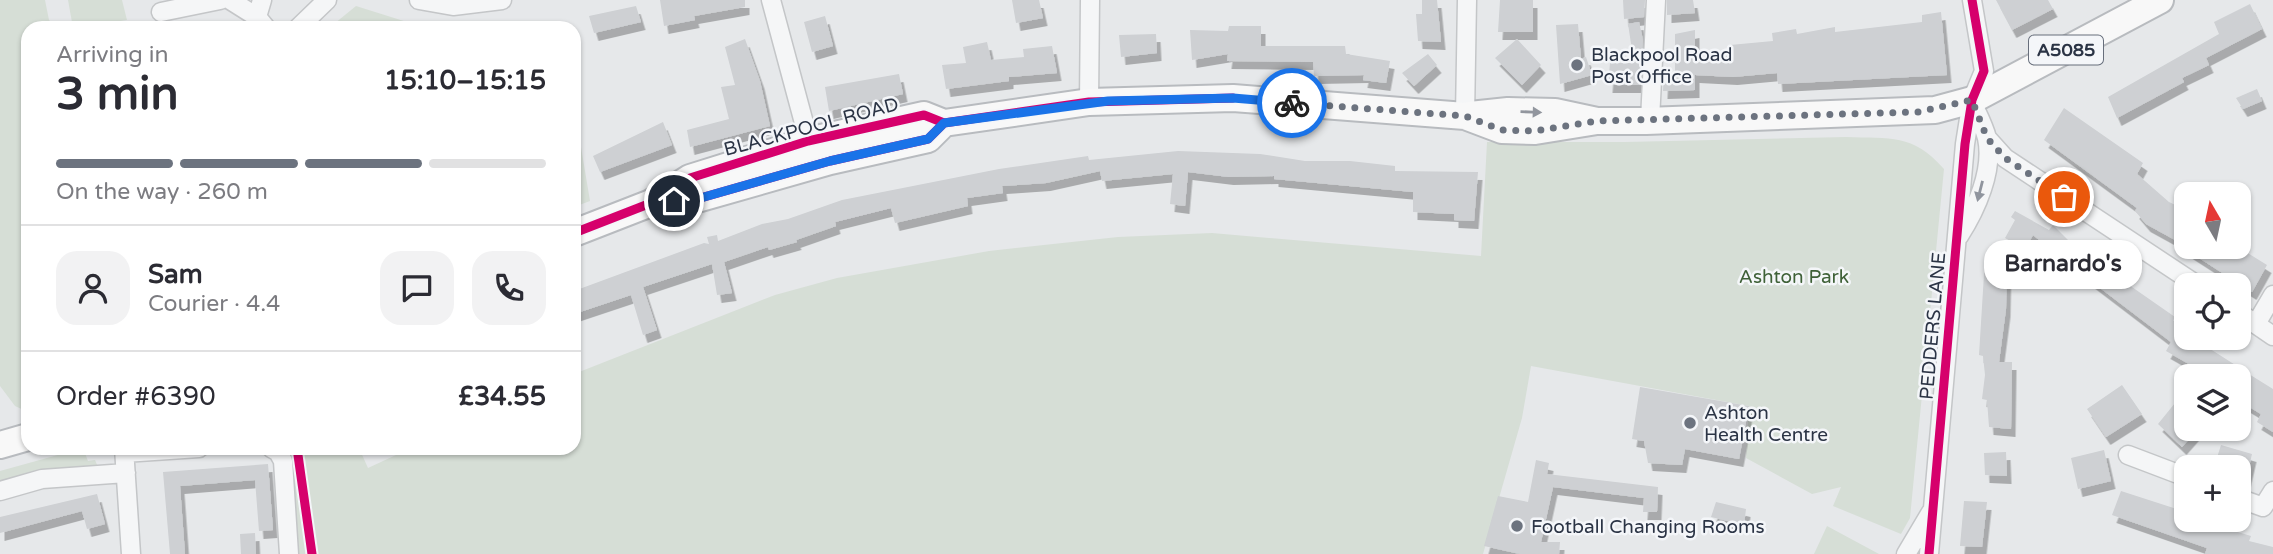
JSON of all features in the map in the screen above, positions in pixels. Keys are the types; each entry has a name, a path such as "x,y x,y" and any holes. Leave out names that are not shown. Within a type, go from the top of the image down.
{"highway":[{"name":"BLACKPOOL ROAD","path":"581,230 651,203 690,178 812,153 924,115 944,123 1089,103 1233,98 1465,116 1502,130 1535,131 1597,121 1918,112 1972,100 2160,0"},
{"path":"0,445 21,439"}],"street":[{"path":"161,12 220,0"},
{"path":"230,0 262,15"},
{"path":"305,21 327,0"},
{"path":"419,0 453,6 502,0"},
{"path":"771,0 812,153"},
{"path":"1089,103 1090,0"},
{"path":"1465,116 1467,0"},
{"path":"1650,120 1656,0"},
{"path":"1972,0 1984,71 1972,100"},
{"name":"PEDDERS LANE","path":"1957,239 1975,211 1988,153 1987,138 1972,100"},
{"name":"PEDDERS LANE","path":"1929,554 1972,100"},
{"path":"1987,138 2005,158 2179,273"},
{"path":"2256,324 2273,295"},
{"path":"2251,321 2273,336"},
{"path":"124,455 131,554"},
{"path":"280,455 283,461 289,554"},
{"path":"2128,455 2174,472"},
{"path":"0,491 41,480 126,473"},
{"path":"2251,503 2263,507 2273,491"},
{"path":"1906,554 1934,506"}],"green space":[{"path":"0,0 45,0 50,21 21,21 21,409 15,406 0,386"},
{"path":"68,0 122,0 127,20 120,21 72,21"},
{"path":"356,6 404,21 338,21"},
{"name":"Ashton Park","path":"1846,137 1900,140 1922,149 1944,169 1910,518 1901,534 1833,506 1841,487 1812,494 1746,458 1749,406 1531,366 1522,418 1483,554 296,554 286,455 362,455 368,468 396,455 581,455 581,371 775,295 837,278 989,251 1118,237 1212,233 1481,256 1487,142"},
{"path":"581,147 590,201 581,204"},
{"path":"58,455 86,455 88,461 95,460 98,467 0,486 0,471"},
{"path":"1827,526 1879,554 1814,554"}],"building":[{"path":"660,0 745,0 745,7 694,16 695,20 664,26"},
{"path":"1012,0 1039,0 1043,18 1016,23"},
{"path":"1422,0 1437,0 1441,42 1418,41 1416,14 1422,14"},
{"path":"1500,0 1533,0 1533,32 1498,32"},
{"path":"1623,0 1645,0 1644,17 1624,19"},
{"path":"1667,0 1693,0 1695,13 1667,15"},
{"path":"1996,0 2048,0 2053,9 2012,30"},
{"path":"2250,4 2262,29 2206,58 2209,65 2182,78 2184,82 2117,118 2108,97 2219,34 2214,22"},
{"path":"636,6 641,22 594,33 589,16"},
{"path":"1941,12 1947,75 1778,84 1777,73 1733,77 1695,75 1695,90 1663,91 1664,72 1675,72 1675,34 1695,30 1695,61 1731,55 1730,45 1773,41 1772,33 1796,29 1797,34 1835,27 1835,32 1922,22 1922,15"},
{"path":"825,16 833,46 812,52 804,22"},
{"path":"1639,22 1643,40 1640,85 1608,85 1610,63 1634,63 1628,24"},
{"path":"1578,24 1581,59 1586,57 1592,75 1560,84 1556,25"},
{"path":"1229,26 1261,26 1261,46 1345,46 1346,54 1390,61 1386,83 1363,80 1364,75 1314,76 1313,62 1227,61 1228,54 1192,60 1190,30 1228,31"},
{"path":"1156,34 1157,53 1121,57 1119,35"},
{"path":"745,39 760,81 770,126 690,147 687,130 729,119 721,87 735,85 725,47"},
{"path":"1517,39 1541,65 1522,85 1495,58"},
{"path":"987,42 991,60 1024,57 1023,49 1052,46 1057,73 1009,77 1009,81 946,89 942,65 966,63 963,47"},
{"path":"1428,54 1437,65 1414,86 1402,73"},
{"path":"899,74 903,94 829,111 825,87"},
{"path":"2257,89 2262,101 2243,109 2236,98"},
{"path":"2064,108 2143,163 2137,174 2174,204 2174,239 2146,224 2135,211 2137,208 2044,140"},
{"path":"663,122 672,145 600,172 593,156"},
{"path":"1178,151 1260,154 1305,161 1350,161 1395,166 1395,171 1478,172 1474,221 1454,220 1454,214 1413,212 1413,192 1274,179 1274,176 1229,177 1188,172 1185,206 1170,204 1173,174 1102,181 1100,171 1046,183 1002,186 1003,193 967,198 968,206 895,223 891,208 835,222 836,226 796,240 797,242 769,250 768,247 724,262 732,293 717,295 712,264 643,287 657,330 643,335 631,295 581,312 581,288 704,243 709,244 707,237 717,235 718,241 762,224 788,219 842,200 999,169 1088,156 1089,160"},
{"path":"2015,211 2049,230 2053,225 2074,246 2064,260 2033,235 2025,249 2005,238 2015,220 2011,217"},
{"path":"2251,255 2267,265 2252,292 2251,273 2222,273 2201,259 2251,259"},
{"path":"1985,258 2007,259 2006,309 1999,362 2012,362 2011,429 1989,427 1987,400 1982,399 1985,375 1983,356 1979,355"},
{"path":"2096,262 2174,316 2174,350 2212,350 2234,364 2189,364 2166,351 2171,342 2087,278"},
{"path":"2251,375 2273,389 2273,432 2257,422 2261,414 2251,408"},
{"path":"2122,385 2142,414 2106,437 2087,409"},
{"name":"Ashton Health Centre","path":"1640,387 1749,406 1739,459 1685,449 1682,465 1648,463 1644,441 1632,439"},
{"path":"2174,404 2174,439 2158,424"},
{"path":"2176,441 2187,441 2182,447"},
{"path":"2221,445 2252,454 2251,458 2251,455 2218,455"},
{"path":"2104,450 2111,481 2078,489 2071,458"},
{"path":"2006,452 2007,476 1985,475 1984,453"},
{"path":"1536,460 1549,463 1547,474 1658,487 1657,512 1643,512 1644,498 1553,487 1541,542 1560,542 1559,554 1520,554 1484,546 1498,496 1528,502"},
{"path":"268,464 273,530 259,531 255,480 180,486 185,554 170,554 163,472"},
{"path":"2121,491 2174,508 2174,532 2238,532 2251,536 2249,541 2273,547 2273,554 2205,554 2207,548 2112,515"},
{"path":"97,494 105,524 87,529 82,511 0,533 0,517"},
{"path":"1964,501 1987,502 1982,547 1960,546"},
{"path":"1716,502 1746,509 1744,525 1711,517"},
{"path":"255,533 256,554 241,554 240,534"}],"cycle path":[{"path":"1929,554 1965,144 1972,100 1984,71 1972,0"},
{"path":"581,230 651,203 690,178 808,141 924,115 944,123 1089,102 1233,98"},
{"path":"654,203 697,199 830,161 928,139 944,123"},
{"path":"298,455 312,554"}],"way so far":[{"path":"1292,103 1465,116 1502,130 1535,131 1597,121 1918,112 1972,100 1987,138 2005,158 2064,197"}],"place":[{"name":"Blackpool Road Post Office","path":"1577,65"},
{"name":"Barnardo's","path":"2064,197"},
{"name":"Ashton Health Centre","path":"1690,423"},
{"name":"Football Changing Rooms","path":"1517,526"}],"route":[{"path":"674,201 697,199 830,161 928,139 944,123 1108,101 1233,98 1292,103"}]}
